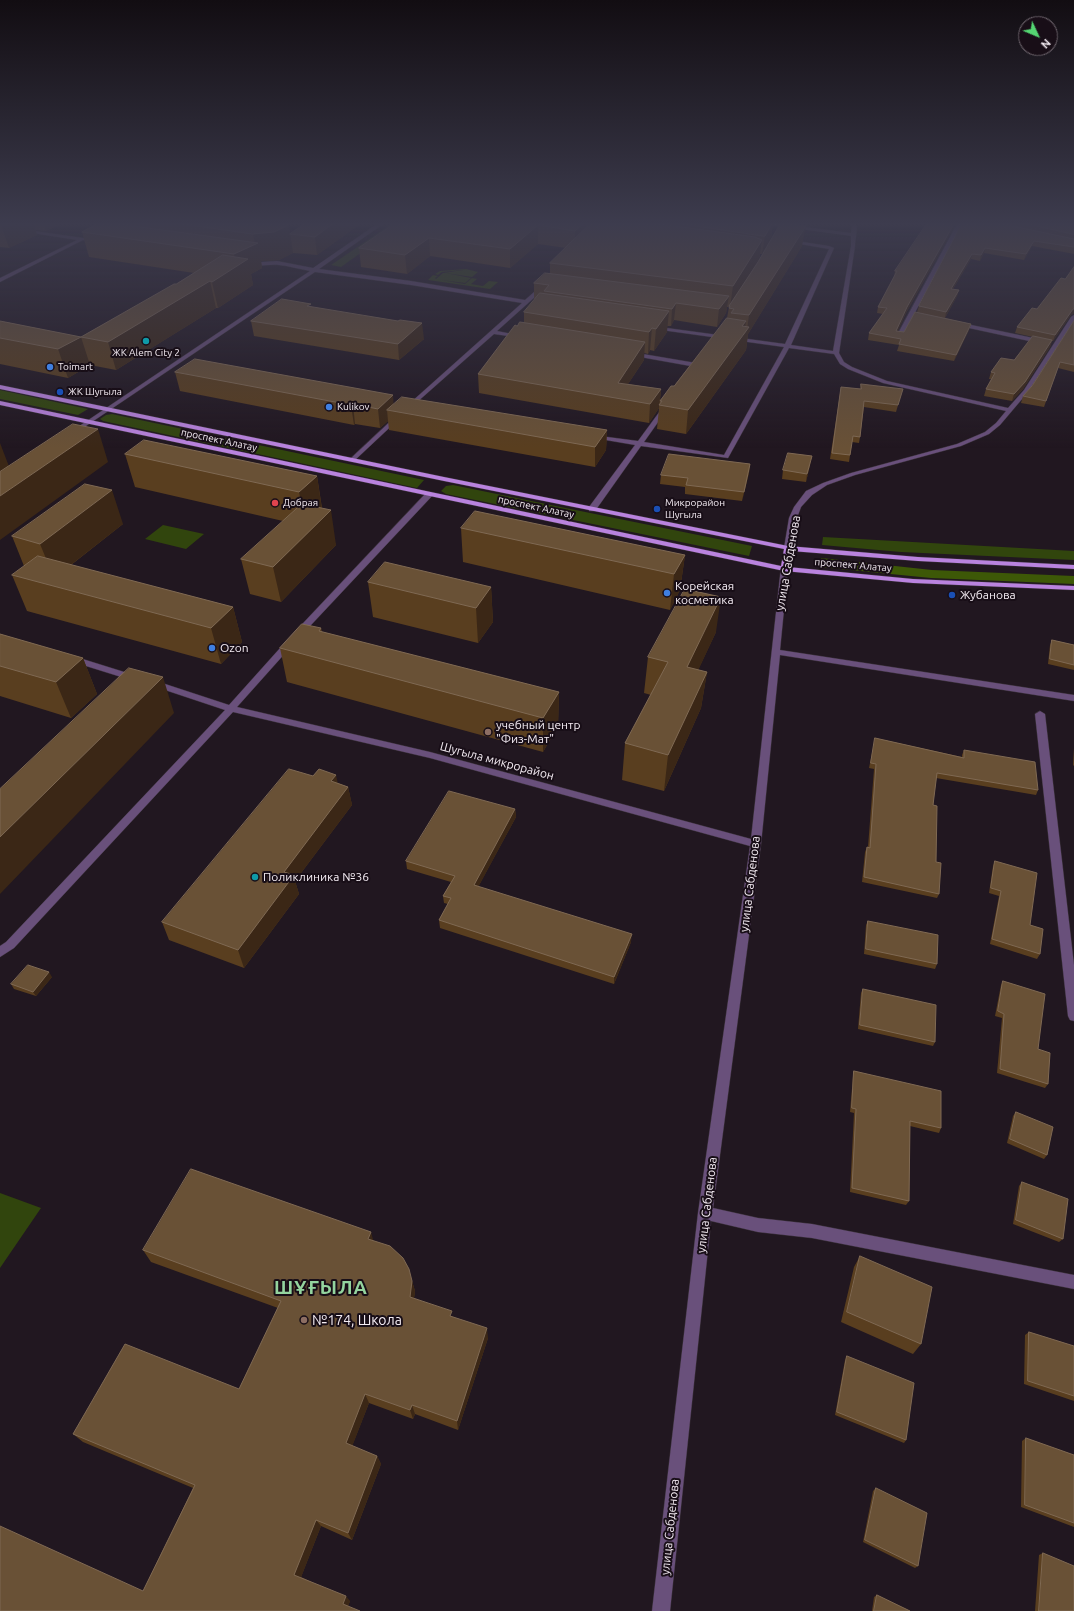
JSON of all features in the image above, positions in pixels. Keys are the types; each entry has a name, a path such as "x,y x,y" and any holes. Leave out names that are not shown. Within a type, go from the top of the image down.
{"main road":[{"name":"проспект Алатау","path":"0,386 352,460 436,487 784,569 912,580 1074,588"},
{"name":"проспект Алатау","path":"0,403 88,422 436,487 592,509 788,548 918,559 1074,567"},
{"name":"улица Сабденова","path":"784,569 788,548"}],"street":[{"path":"68,436 273,297"},
{"path":"483,297 527,306"},
{"path":"352,460 411,405 520,308 527,306 534,297"},
{"path":"584,434 726,457 787,347 810,297"},
{"path":"844,297 836,353 842,363 850,368 885,382 1010,410"},
{"path":"899,338 919,297"},
{"path":"910,314 918,315"},
{"name":"улица Сабденова","path":"788,548 793,518 798,507 810,493 825,484 853,474 958,445 986,433 998,424 1026,391 1074,317"},
{"path":"949,322 1056,345"},
{"path":"646,326 836,353"},
{"path":"712,342 720,330"},
{"path":"493,332 524,337"},
{"path":"626,353 696,364"},
{"path":"692,371 700,359"},
{"path":"175,363 183,365"},
{"path":"592,509 670,401"},
{"path":"403,403 419,406"},
{"path":"0,952 10,945 436,487"},
{"name":"улица Сабденова","path":"661,1611 705,1213 756,844 784,569"},
{"path":"776,652 1074,698"},
{"name":"Шугыла микрорайон","path":"60,656 231,709 430,755 756,844"},
{"path":"1040,714 1074,1016"},
{"path":"705,1213 758,1225 812,1231 1074,1282"}],"green space":[{"path":"0,390 88,409 78,415 0,399"},
{"path":"112,414 424,480 417,488 103,421 100,419 106,415"},
{"path":"453,485 752,546 749,556 446,494 441,491 446,486"},
{"path":"163,525 204,534 186,549 145,539"},
{"path":"823,537 1074,551 1074,560 901,552 822,545"},
{"path":"821,558 932,570 1074,576 1074,584 931,578 820,567"},
{"path":"0,1193 41,1208 0,1268"}],"building":[{"path":"151,297 183,297 108,342 81,337"},
{"path":"536,297 570,297 669,311 656,329 652,328 649,332 524,312"},
{"path":"588,297 728,297 719,309 676,303 672,309"},
{"path":"735,297 760,297 749,315 731,313 734,309 729,308"},
{"path":"883,297 913,297 896,331 904,332 915,312 971,324 956,355 899,344 901,339 869,333 887,308 878,307"},
{"path":"924,297 955,297 946,312 919,306"},
{"path":"1046,297 1074,297 1074,309 1055,335 1017,327 1032,308 1037,309"},
{"path":"282,299 311,304 307,306 398,321 422,323 398,344 251,321"},
{"path":"727,318 746,321 742,326 749,327 688,410 659,405 662,401 660,401 671,386 674,386"},
{"path":"0,321 81,337 58,349 0,338"},
{"path":"1074,321 1074,365 1060,362 1046,401 1023,396 1032,386"},
{"path":"520,322 645,342 618,383 661,389 650,404 478,374 515,325 517,326"},
{"path":"1033,336 1052,340 1025,382 1014,394 986,389 995,373 991,372 1001,358 1014,360"},
{"path":"195,359 393,395 378,409 175,372"},
{"path":"861,384 903,389 898,405 864,401 860,437 853,436 850,455 832,453 841,387 861,389"},
{"path":"402,397 607,430 595,447 387,410"},
{"path":"73,424 98,429 0,496 0,472"},
{"path":"144,440 317,476 299,492 125,454"},
{"path":"788,453 812,456 807,474 783,470"},
{"path":"669,454 750,464 744,492 686,485 688,478 661,475"},
{"path":"85,484 112,490 40,544 12,536"},
{"path":"302,504 331,510 273,567 241,559"},
{"path":"475,511 685,555 674,574 461,528"},
{"path":"38,556 233,607 211,628 12,575"},
{"path":"385,562 491,587 476,608 368,582"},
{"path":"685,589 721,597 687,667 707,672 668,755 625,743 668,662 648,657"},
{"path":"302,624 321,628 319,631 559,692 543,718 280,648"},
{"path":"0,634 83,658 56,682 0,666"},
{"path":"1052,640 1074,645 1074,665 1050,659"},
{"path":"129,668 163,677 0,837 0,789"},
{"path":"875,738 964,758 964,750 1035,762 1038,790 937,773 933,805 937,806 936,862 941,863 939,894 864,877 867,847 870,848 876,764 871,763"},
{"name":"Поликлиника №36","path":"289,769 313,776 319,769 336,775 331,781 348,787 284,872 294,875 238,950 162,922"},
{"path":"449,791 515,809 474,885 632,934 614,977 439,920 451,898 443,896 455,876 406,861"},
{"path":"995,861 1037,873 1030,925 1043,929 1040,954 992,939 1001,891 991,888"},
{"path":"868,921 938,935 937,964 866,949"},
{"path":"28,965 49,972 33,992 11,984"},
{"path":"1003,981 1045,994 1038,1049 1050,1053 1048,1084 1000,1069 1004,1014 998,1011"},
{"path":"863,989 936,1005 935,1042 860,1025"},
{"path":"854,1071 941,1091 941,1128 910,1121 909,1201 852,1188 856,1109 852,1108"},
{"path":"1016,1112 1053,1127 1047,1155 1010,1139"},
{"path":"191,1169 371,1232 368,1239 390,1246 403,1258 409,1269 412,1281 410,1297 452,1311 450,1316 487,1328 457,1421 412,1405 410,1410 365,1394 346,1443 377,1456 348,1533 316,1520 294,1575 346,1596 343,1604 360,1611 0,1611 0,1526 143,1591 195,1485 73,1434 125,1344 239,1389 281,1301 143,1250"},
{"path":"1022,1182 1068,1199 1063,1239 1016,1220"},
{"path":"860,1256 932,1287 921,1344 847,1312"},
{"path":"1029,1332 1074,1346 1074,1396 1028,1381"},
{"path":"847,1356 914,1383 906,1440 837,1412"},
{"path":"1026,1438 1074,1455 1074,1523 1025,1505"},
{"path":"876,1488 927,1513 918,1566 865,1540"},
{"path":"1043,1553 1074,1566 1074,1611 1039,1611"},
{"path":"877,1595 910,1611 874,1611"}],"place":[{"name":"ЖК Alem City 2","path":"146,341"},
{"name":"Toimart","path":"50,367"},
{"name":"ЖК Шугыла","path":"60,392"},
{"name":"Kulikov","path":"329,407"},
{"name":"Добрая","path":"275,503"},
{"name":"Микрорайон Шугыла","path":"657,509"},
{"name":"Корейская косметика","path":"667,593"},
{"name":"Жубанова","path":"952,595"},
{"name":"Ozon","path":"212,648"},
{"name":"учебный центр \"Физ-Мат\"","path":"488,732"},
{"name":"Поликлиника №36","path":"255,877"},
{"name":"№174, Школа","path":"304,1320"}],"district":[{"name":"ШҰҒЫЛА","path":"321,1288"}]}
